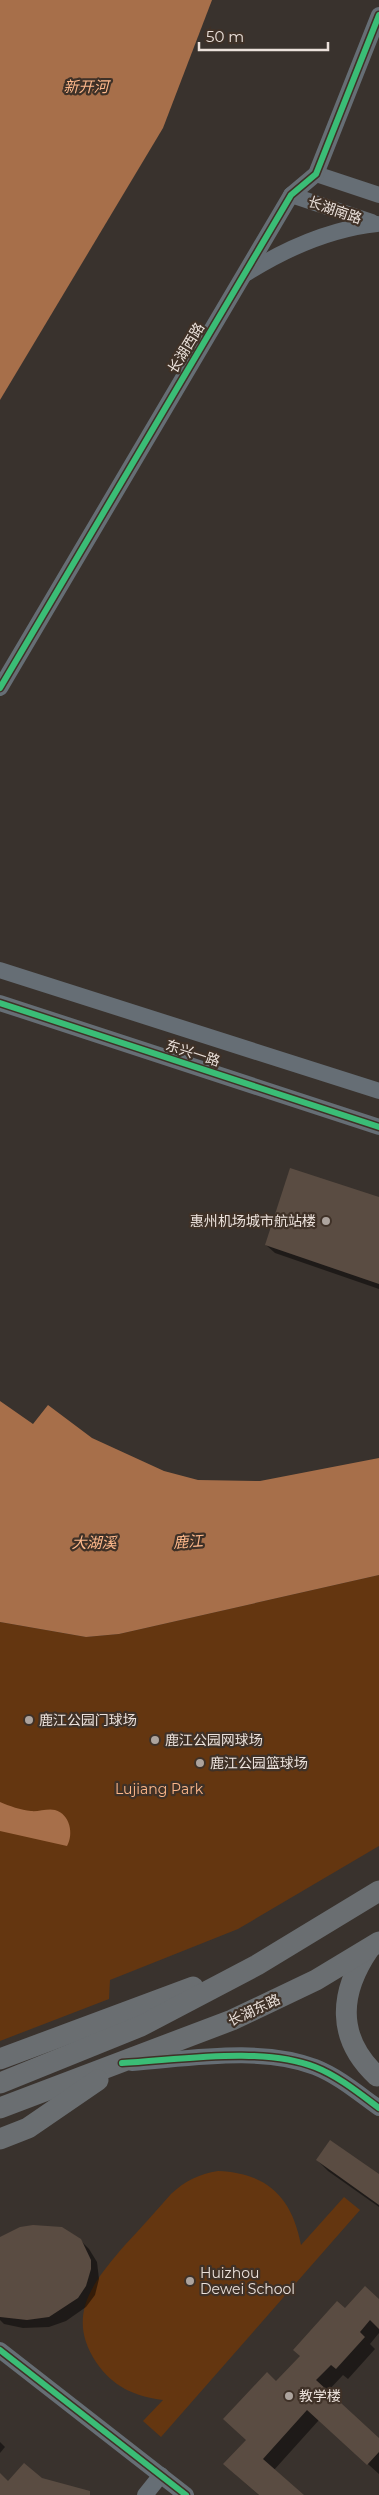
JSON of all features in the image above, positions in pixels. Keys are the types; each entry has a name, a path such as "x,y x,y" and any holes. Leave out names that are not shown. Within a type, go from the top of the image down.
{"main road":[{"path":"0,2083 141,2026 257,1965 379,1891"},
{"path":"375,1944 360,1964 350,1990 345,2017 354,2046 378,2076"},
{"name":"长湖东路","path":"1,2107 122,2063 254,2010 316,1980 375,1944"},
{"path":"0,2059 132,2008 257,1965"},
{"name":"长湖东路","path":"0,2139 28,2128 122,2063"}],"street":[{"name":"长湖西路","path":"0,688 291,195 316,174 379,15"},
{"name":"长湖南路","path":"316,174 379,195"},
{"name":"长湖南路","path":"291,195 378,224"},
{"path":"244,275 268,260 323,235 347,228 378,224"},
{"name":"东兴一路","path":"0,970 379,1092"},
{"name":"东兴一路","path":"0,1002 379,1127"},
{"path":"122,2063 236,2057 269,2058 306,2064 341,2081 379,2108"},
{"path":"0,2350 186,2495"},
{"path":"145,2495 161,2475"}],"green space":[{"name":"Lujiang Park","path":"379,1575 379,1846 238,1929 110,1980 109,1999 0,2041 0,1622 86,1637 119,1634"},
{"path":"218,2171 251,2177 275,2191 284,2201 291,2214 301,2245 344,2197 360,2210 161,2437 143,2421 163,2400 143,2396 125,2389 103,2371 87,2345 83,2329 83,2314 87,2299 103,2272 171,2194 193,2179"}],"water":[{"name":"新开河","path":"0,0 212,0 163,128 0,400"},
{"name":"大湖溪","path":"0,1401 33,1424 48,1405 92,1438 164,1471 198,1480 260,1481 379,1458 379,1575 119,1634 86,1637 0,1622"},
{"path":"0,1802 27,1810 55,1810 60,1812 69,1825 70,1836 67,1846 0,1831"}],"building":[{"name":"惠州机场城市航站楼","path":"290,1168 379,1197 379,1284 265,1245"},
{"path":"330,2140 379,2174 379,2205 316,2160"},
{"path":"33,2225 62,2227 81,2239 91,2260 91,2269 86,2286 78,2298 49,2317 27,2320 0,2317 0,2237 20,2227"},
{"name":"教学楼","path":"365,2286 379,2299 379,2329 370,2320 360,2332 365,2337 336,2369 331,2365 316,2380 379,2438 379,2452 367,2465 307,2410 263,2459 304,2495 259,2495 223,2464 246,2440 223,2419 267,2372 276,2381 300,2356 293,2350 337,2301 345,2308"},
{"path":"24,2463 42,2478 90,2491 90,2495 0,2495 0,2473 8,2481"}],"cycle path":[{"path":"0,688 291,195 316,174 379,15"},
{"path":"0,1003 379,1127"},
{"path":"122,2063 220,2056 270,2057 294,2061 315,2067 332,2075 379,2108"},
{"path":"0,2350 186,2495"}],"place":[{"name":"惠州机场城市航站楼","path":"326,1221"},
{"name":"鹿江公园门球场","path":"29,1720"},
{"name":"鹿江公园网球场","path":"155,1740"},
{"name":"鹿江公园篮球场","path":"200,1763"},
{"name":"Huizhou Dewei School","path":"190,2281"},
{"name":"教学楼","path":"289,2396"}],"water label":[{"name":"鹿江","path":"188,1542"}]}
